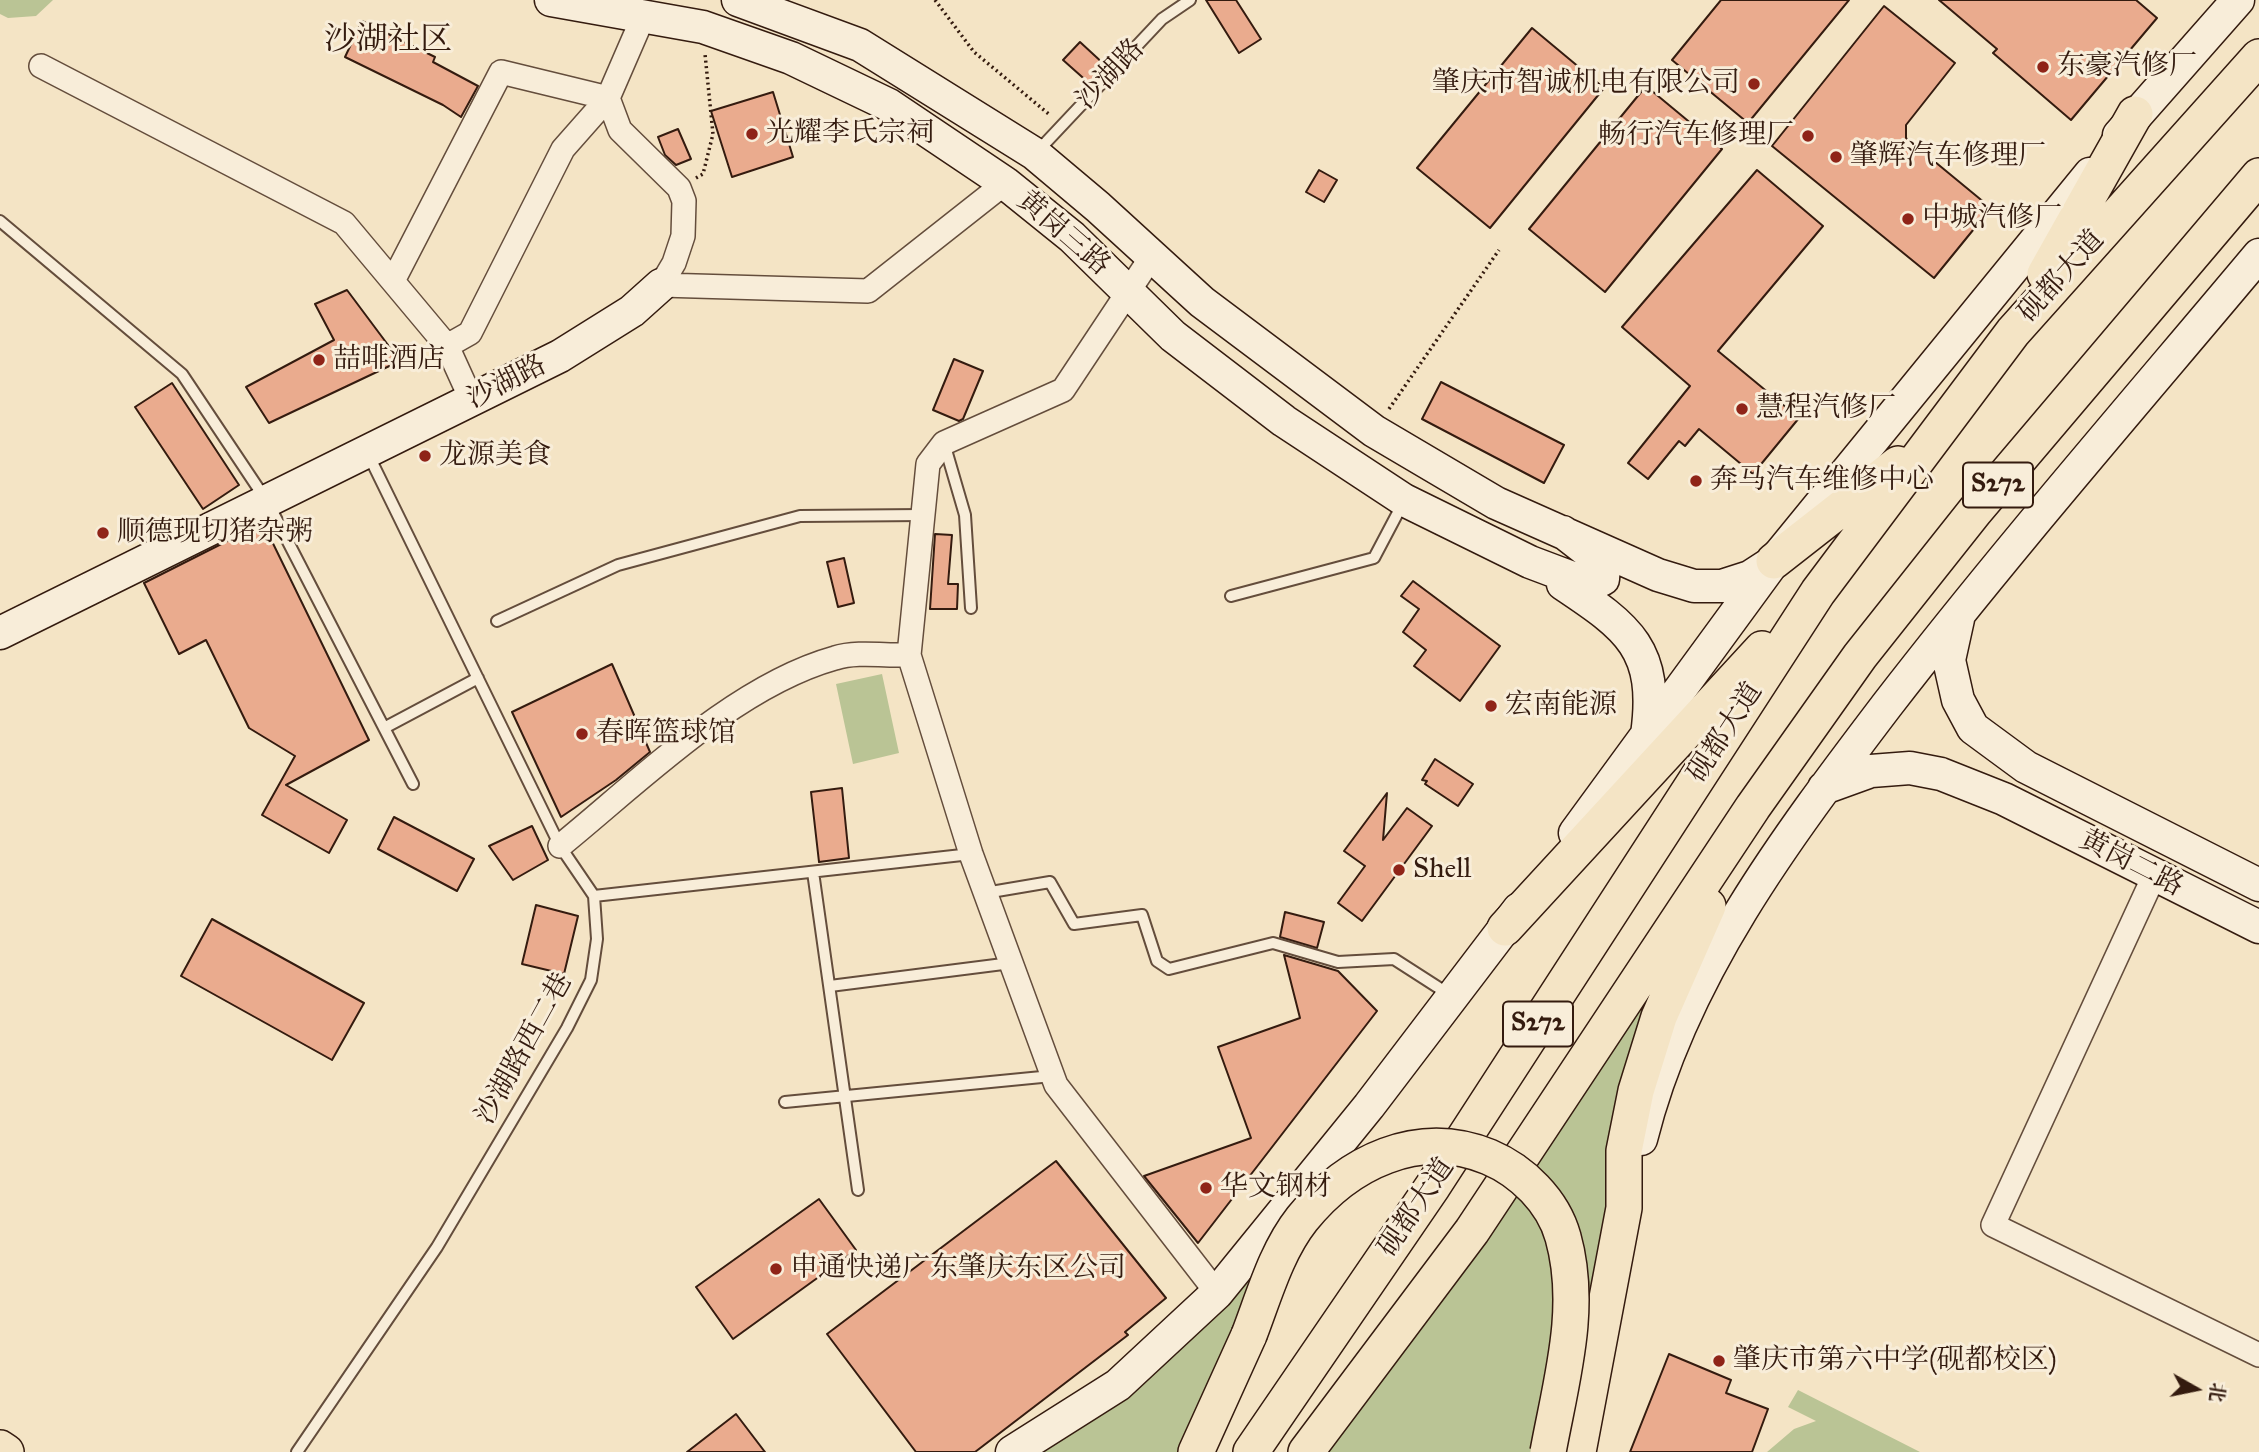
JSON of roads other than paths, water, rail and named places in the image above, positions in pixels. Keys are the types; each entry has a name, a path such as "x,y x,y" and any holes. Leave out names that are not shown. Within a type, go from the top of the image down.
{"main road":[{"name":"砚都大道","path":"1251,1452 1433,1186 1818,592 2012,332 2259,57"},
{"path":"2012,332 2135,114"},
{"name":"砚都大道","path":"1306,1452 1472,1231 1753,807 1860,656 1975,511 2246,195 2259,176"},
{"path":"1774,561 1937,434"},
{"path":"1505,928 1687,728 1818,592"},
{"path":"1578,1452 1624,1208 1624,1151 1636,1091 1659,1017 1753,807"},
{"path":"1196,1452 1211,1424 1279,1258 1302,1220 1357,1168 1384,1155 1415,1147 1446,1146 1476,1152 1506,1164 1536,1191 1549,1207 1562,1234 1570,1267 1572,1307 1548,1452"},
{"path":"0,1448 6,1452"}],"street":[{"name":"黄岗三路","path":"551,0 703,27 791,58 889,105 1006,183 1072,237 1173,336 1284,421 1404,500 1530,562"},
{"name":"黄岗三路","path":"738,0 860,45 1035,154 1202,302 1374,431 1496,503 1563,532"},
{"path":"1012,1452 1118,1385 1217,1293 1369,1106 1453,997 1774,561 2135,114 2238,0"},
{"path":"447,346 470,333 563,149 608,98 644,15"},
{"path":"41,66 344,223 447,346 472,401"},
{"path":"393,281 501,72 608,98"},
{"path":"608,98 620,130 679,188 684,201 683,236 674,263 661,285 868,292 1006,183"},
{"path":"1624,1208 1650,1104 1685,1015 1736,915 1824,788 1960,610 2259,255"},
{"path":"1152,256 1063,390 944,443 928,464 909,655 971,854 1056,1085 1217,1293"},
{"name":"沙湖路","path":"0,633 368,454 560,356 632,311 661,285"},
{"path":"1563,532 1658,575 1694,586 1731,583 1750,577 1774,561"},
{"path":"1530,562 1591,585 1603,579 1604,564 1563,532"},
{"path":"1530,562 1601,609 1633,637 1649,684 1651,708 1647,735"},
{"name":"黄岗二路","path":"1960,610 1949,660 1958,700 1973,728 2026,767 2259,885"},
{"path":"560,846 736,704 786,675 838,657 909,655"},
{"path":"2004,799 2005,778 2026,767"},
{"name":"黄岗二路","path":"1824,788 1871,771 1910,768 1941,774 2004,799 2259,927"},
{"path":"2154,876 1993,1225 2259,1355"}],"lane":[{"name":"沙湖路","path":"1035,154 1162,19 1190,0"},
{"path":"0,221 182,374 268,503 413,784"},
{"path":"944,443 965,515 971,608"},
{"path":"368,454 560,846 594,896 971,854"},
{"path":"1231,596 1374,558 1404,500"},
{"path":"497,621 618,565 800,516 923,515"},
{"path":"384,728 478,678"},
{"path":"813,872 858,1190"},
{"path":"985,893 1050,882 1074,924 1142,915 1157,961 1169,969 1273,943 1338,962 1394,959 1453,997"},
{"name":"沙湖路西二巷","path":"297,1452 437,1247 567,1027 591,980 597,939 594,896"},
{"path":"830,986 1011,962"},
{"path":"785,1102 1052,1076"}],"place":[{"name":"东豪汽修厂","path":"2043,67"},
{"name":"肇庆市智诚机电有限公司","path":"1754,84"},
{"name":"光耀李氏宗祠","path":"752,134"},
{"name":"畅行汽车修理厂","path":"1808,136"},
{"name":"肇辉汽车修理厂","path":"1836,157"},
{"name":"中城汽修厂","path":"1908,219"},
{"name":"喆啡酒店","path":"319,360"},
{"name":"慧程汽修厂","path":"1742,409"},
{"name":"龙源美食","path":"425,456"},
{"name":"奔马汽车维修中心","path":"1696,481"},
{"name":"顺德现切猪杂粥","path":"103,533"},
{"name":"宏南能源","path":"1491,706"},
{"name":"春晖篮球馆","path":"582,734"},
{"name":"Shell","path":"1399,870"},
{"name":"华文钢材","path":"1206,1188"},
{"name":"申通快递广东肇庆东区公司","path":"776,1269"},
{"name":"肇庆市第六中学(砚都校区)","path":"1719,1361"}],"district":[{"name":"沙湖社区","path":"388,41"}]}
